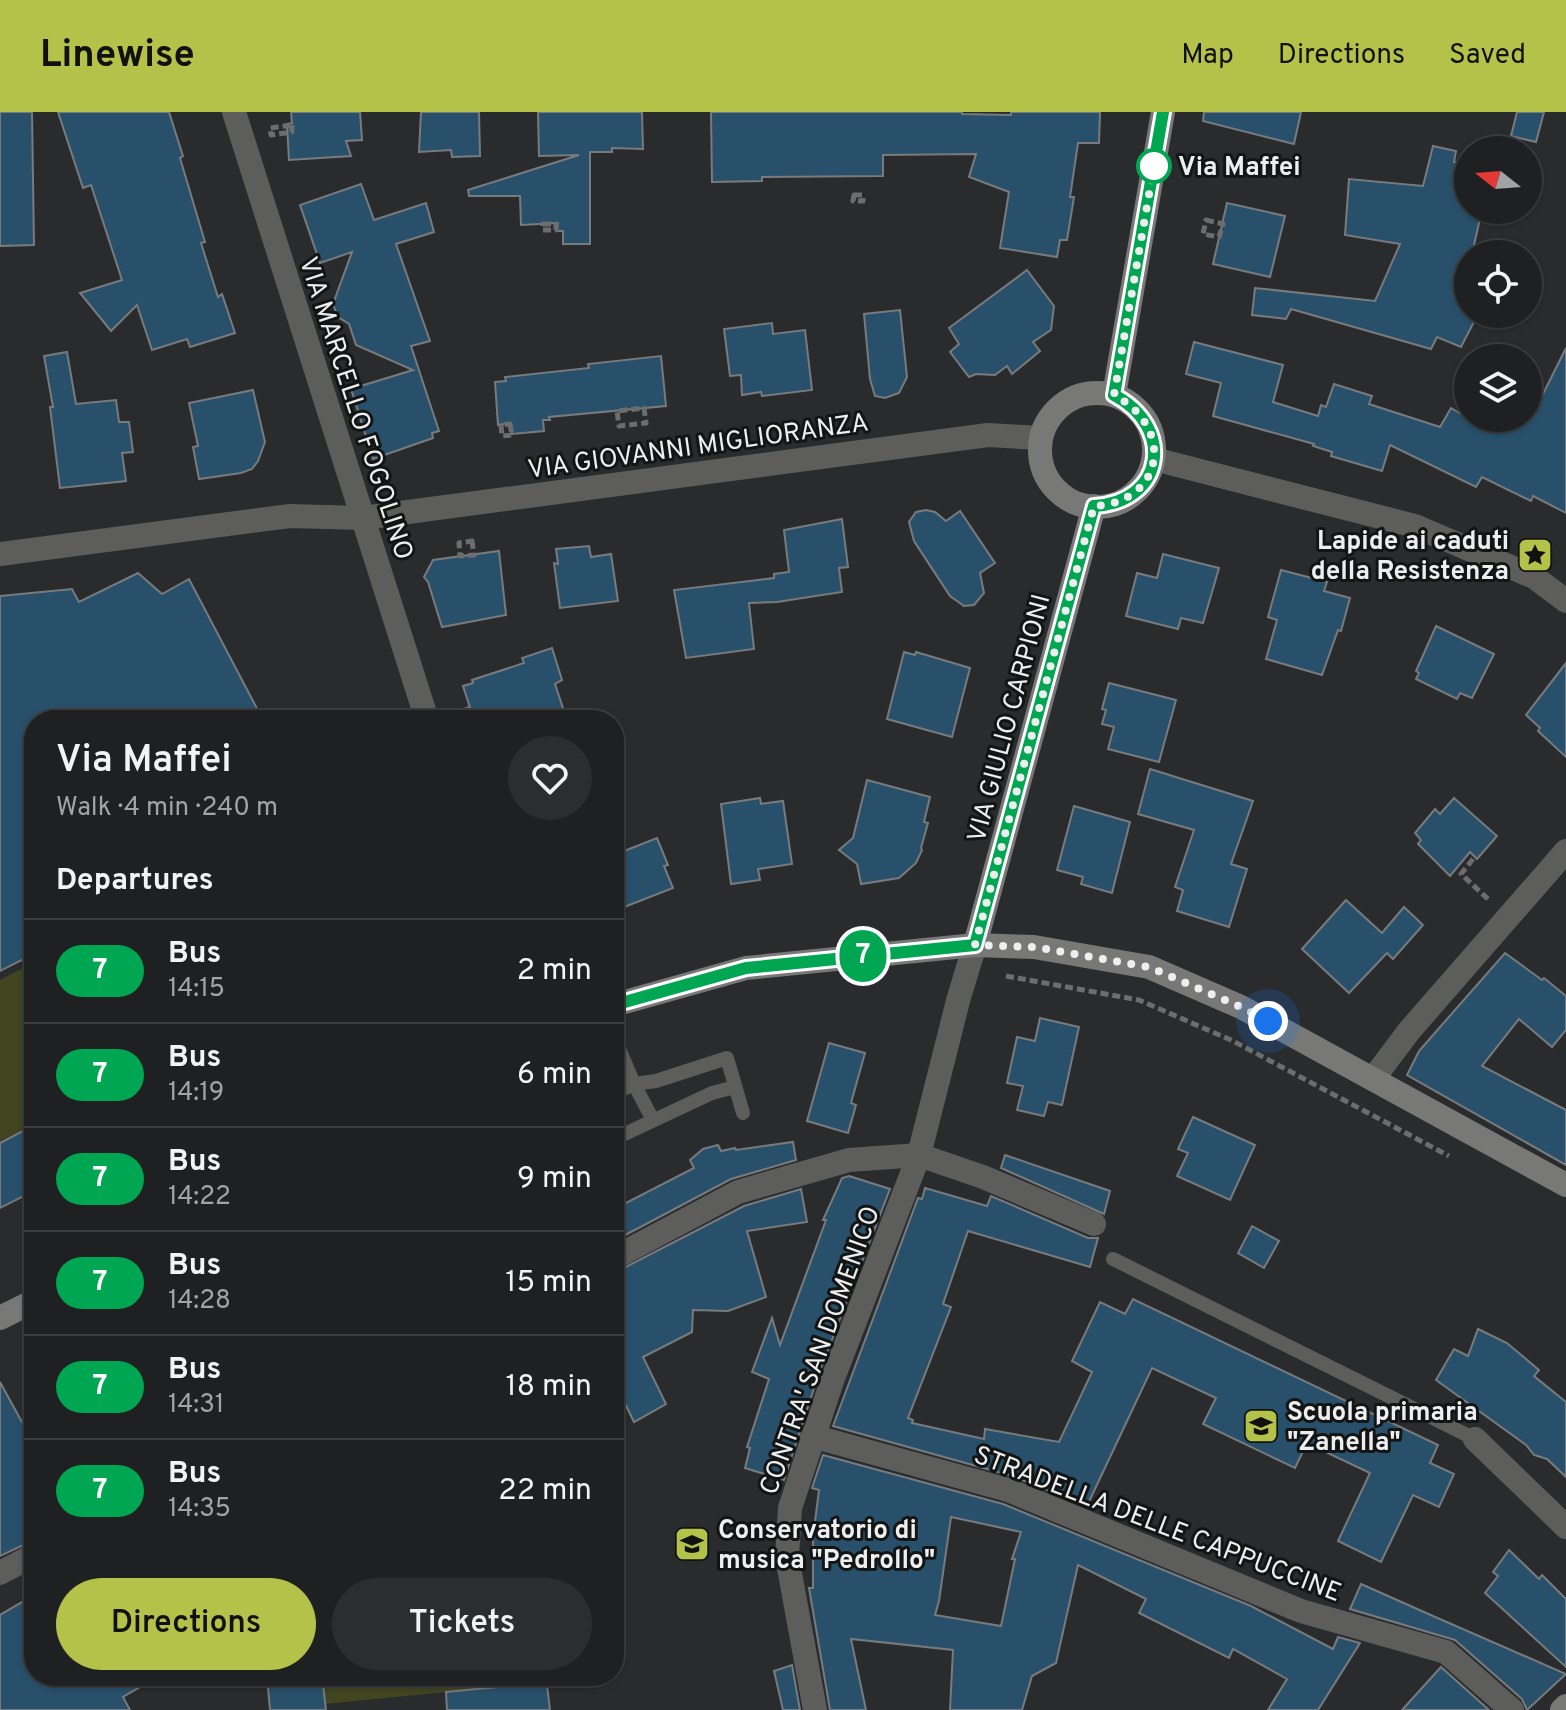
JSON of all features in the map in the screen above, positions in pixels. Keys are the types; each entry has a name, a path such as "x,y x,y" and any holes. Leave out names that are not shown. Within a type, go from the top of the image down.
{"street":[{"name":"VIA MARCELLO FOGOLINO","path":"234,112 424,710"},
{"path":"1114,395 1163,112"},
{"path":"1096,392 1114,395 1129,403 1150,427 1154,459 1149,475 1140,488 1126,499 1111,505 1077,503 1047,480 1040,459 1040,438 1048,419 1061,404 1077,395 1096,392"},
{"name":"VIA GIOVANNI MIGLIORANZA","path":"0,554 290,516 363,518 988,435 1040,438"},
{"path":"1154,459 1415,526 1534,577 1566,601"},
{"name":"VIA GIULIO CARPIONI","path":"975,945 1094,506"},
{"path":"1373,1079 1409,1031 1566,851"},
{"path":"624,1002 746,968 975,945 1034,947 1149,967 1241,1007 1566,1185"},
{"name":"CONTRA' SAN DOMENICO","path":"815,1710 787,1557 790,1508 812,1436 919,1155 975,945"},
{"path":"624,1253 738,1192 849,1160 919,1155 983,1177 1094,1224"},
{"path":"0,1318 24,1306"},
{"name":"STRADELLA DELLE CAPPUCCINE","path":"812,1436 1008,1490 1301,1611 1446,1652 1512,1710"},
{"path":"1475,1439 1566,1527"},
{"path":"0,1573 24,1560"}],"lane":[{"path":"624,1088 727,1058 743,1113"},
{"path":"624,1060 653,1120"},
{"path":"624,1134 712,1093 735,1087"},
{"path":"1113,1259 1475,1439"}],"path":[{"path":"644,408 646,423 619,426 617,411 644,408"},
{"path":"1465,878 1461,874 1473,859"},
{"path":"975,945 1000,975 1139,1000 1231,1040 1451,1157"}],"green space":[{"path":"24,970 24,1128 0,1141 0,980"},
{"path":"323,1686 508,1686 325,1704"}],"building":[{"path":"0,112 32,112 34,245 0,246"},
{"path":"58,112 169,112 205,242 201,243 218,297 222,294 235,333 190,347 187,339 152,350 137,305 111,331 80,293 122,280 91,185 83,188"},
{"path":"291,112 360,112 362,140 346,141 351,156 289,160 287,124 292,123"},
{"path":"421,112 479,112 480,156 452,157 451,150 419,152"},
{"path":"538,112 642,112 643,149 612,148 612,152 590,152 590,244 563,244 563,231 556,231 558,223 521,225 520,196 469,196 468,190 579,155 539,156"},
{"path":"711,112 962,112 1011,115 1011,112 1100,112 1099,143 1078,143 1067,240 1060,240 1057,257 1000,248 1009,192 969,177 976,154 883,155 883,176 762,177 762,181 712,182"},
{"path":"1204,112 1301,112 1294,144 1203,121"},
{"path":"1517,112 1544,112 1538,136 1511,136"},
{"path":"1433,146 1454,151 1454,224 1479,224 1475,240 1454,240 1454,328 1471,328 1463,344 1437,337 1431,349 1291,309 1286,319 1252,315 1255,288 1375,301 1400,244 1345,235 1349,179 1423,186"},
{"path":"361,184 374,220 426,203 434,232 396,244 430,341 411,346 439,431 432,433 433,438 373,459 351,389 413,370 356,345 349,324 338,317 333,304 352,252 320,263 300,205"},
{"path":"1227,203 1285,216 1270,277 1213,264"},
{"path":"1027,270 1054,306 1051,330 1033,342 1040,351 1012,374 1007,366 995,375 976,374 969,377 950,352 959,344 949,328"},
{"path":"900,310 907,377 899,393 885,398 875,396 870,379 864,314"},
{"path":"772,323 773,334 805,330 812,390 762,396 761,392 742,395 741,375 730,376 724,329"},
{"path":"1194,342 1283,365 1273,402 1318,416 1321,405 1326,407 1334,384 1372,396 1369,404 1440,427 1451,408 1454,410 1454,432 1542,432 1542,396 1566,348 1566,513 1533,496 1531,501 1482,477 1476,487 1390,445 1382,471 1331,456 1332,452 1314,444 1213,416 1221,383 1186,374"},
{"path":"67,352 76,404 116,400 119,422 129,422 133,452 122,453 126,481 60,488 50,407 53,407 44,356"},
{"path":"661,356 666,406 549,417 550,420 543,420 544,431 512,434 510,423 498,425 495,382 506,381 505,377"},
{"path":"253,390 265,442 258,461 252,469 241,473 199,479 193,447 198,446 189,403"},
{"path":"960,511 995,563 980,573 984,593 974,605 964,606 950,596 914,541 909,522 916,512 935,512 946,521"},
{"path":"842,519 848,567 839,568 842,592 749,603 754,649 686,658 674,590 774,578 774,574 789,572 784,530"},
{"path":"589,546 591,557 611,554 618,601 560,608 554,563 558,564 556,549"},
{"path":"499,551 506,615 442,627 424,577 433,560"},
{"path":"1163,554 1219,568 1203,623 1181,618 1178,629 1126,616 1137,573 1157,578"},
{"path":"1281,570 1327,582 1324,591 1350,598 1341,631 1338,630 1322,675 1266,659 1277,620 1268,617"},
{"path":"138,573 162,594 189,579 258,710 24,710 24,959 0,971 0,596 72,589 79,602"},
{"path":"1436,626 1494,654 1472,698 1460,693 1457,699 1416,679 1419,673 1416,671"},
{"path":"552,648 562,680 555,684 564,710 471,710 463,686 473,683 472,680 524,663 522,658"},
{"path":"904,652 915,655 916,652 970,668 952,737 887,719"},
{"path":"1566,663 1566,757 1526,715"},
{"path":"1109,683 1176,700 1159,762 1108,749 1114,727 1102,724 1106,710 1102,709"},
{"path":"1150,769 1253,801 1231,864 1247,869 1229,927 1177,911 1183,890 1175,887 1194,830 1138,814"},
{"path":"867,780 930,797 924,822 928,823 916,863 899,878 861,884 857,864 839,850 853,838"},
{"path":"760,798 761,804 783,801 792,864 758,869 760,880 731,884 721,804"},
{"path":"1454,798 1497,836 1477,859 1470,852 1450,876 1418,844 1421,840 1415,833 1435,809 1440,814"},
{"path":"1074,806 1130,822 1112,893 1081,884 1083,877 1057,870"},
{"path":"657,838 673,888 624,907 624,851"},
{"path":"1346,900 1382,933 1404,907 1423,925 1393,959 1387,953 1349,993 1302,949"},
{"path":"1505,953 1566,996 1566,1030 1552,1047 1519,1019 1482,1066 1566,1110 1566,1165 1407,1075 1419,1051"},
{"path":"1040,1018 1079,1027 1062,1105 1048,1102 1044,1116 1017,1110 1023,1086 1007,1083 1017,1037 1035,1041"},
{"path":"829,1043 865,1053 851,1103 856,1105 848,1133 807,1121"},
{"path":"1193,1117 1255,1145 1230,1200 1177,1176 1188,1153 1178,1149"},
{"path":"24,1130 24,1196 0,1208 0,1143"},
{"path":"793,1142 796,1160 731,1179 624,1236 624,1204 694,1168 690,1160 703,1149 718,1145 721,1151"},
{"path":"1005,1155 1110,1191 1104,1214 1001,1168"},
{"path":"849,1176 890,1189 818,1376 784,1480 745,1468 750,1448 747,1447 769,1379 752,1372 772,1318 780,1345 826,1220 823,1220 842,1178"},
{"path":"925,1188 987,1206 991,1196 1088,1238 1098,1238 1090,1267 968,1231 943,1304 951,1307 908,1418 913,1420 912,1423 984,1439 985,1429 1059,1442 1092,1372 1072,1361 1100,1302 1125,1314 1133,1299 1438,1445 1430,1463 1454,1474 1439,1507 1413,1495 1381,1562 1338,1541 1370,1473 1307,1443 1295,1468 1203,1424 1216,1398 1152,1368 1087,1506 1012,1476 833,1426 918,1198 922,1199"},
{"path":"801,1189 807,1222 747,1231 766,1297 728,1311 693,1310 692,1332 643,1357 666,1404 634,1422 624,1402 624,1268 744,1206"},
{"path":"1252,1226 1279,1241 1264,1268 1238,1253"},
{"path":"1478,1329 1507,1343 1539,1370 1534,1376 1566,1402 1566,1477 1547,1459 1534,1455 1526,1445 1436,1380 1454,1349 1468,1356"},
{"path":"0,1382 24,1426 24,1545 0,1556"},
{"path":"823,1455 1003,1504 1251,1606 1333,1649 1338,1637 1360,1643 1318,1710 1268,1710 1287,1679 1233,1649 1229,1658 1139,1613 1146,1599 1078,1565 1056,1663 1032,1676 1022,1710 950,1710 953,1650 851,1639 866,1710 830,1710 809,1588 813,1588 813,1537 819,1490 812,1488","holes":["951,1517 1021,1532 1012,1559 1015,1559 1001,1626 935,1615"]},
{"path":"1509,1550 1539,1579 1542,1575 1566,1599 1566,1667 1485,1593 1498,1576 1493,1572"},
{"path":"1361,1584 1566,1674 1527,1710 1522,1699 1455,1640 1350,1609"},
{"path":"24,1601 24,1686 142,1686 123,1697 130,1710 0,1710 0,1615"},
{"path":"792,1665 800,1710 783,1710 774,1671"},
{"path":"1441,1667 1489,1710 1402,1710"},
{"path":"268,1686 323,1686 326,1710 270,1710"},
{"path":"547,1686 550,1710 447,1710 446,1692"}],"bus line":[{"name":"7","path":"624,1002 746,968 975,945 1094,506 1111,505 1126,499 1140,488 1149,475 1154,459 1150,427 1129,403 1114,395 1163,112"}],"place":[{"name":"Via Maffei","path":"1154,166"},
{"name":"Lapide ai caduti della Resistenza","path":"1535,555"},
{"name":"Scuola primaria \"Zanella\"","path":"1261,1426"},
{"name":"Conservatorio di musica \"Pedrollo\"","path":"692,1544"}],"route":[{"path":"1154,166 1114,395 1129,403 1150,427 1154,459 1149,475 1140,488 1126,499 1111,505 1094,506 975,945 1034,947 1149,967 1268,1021"}]}
